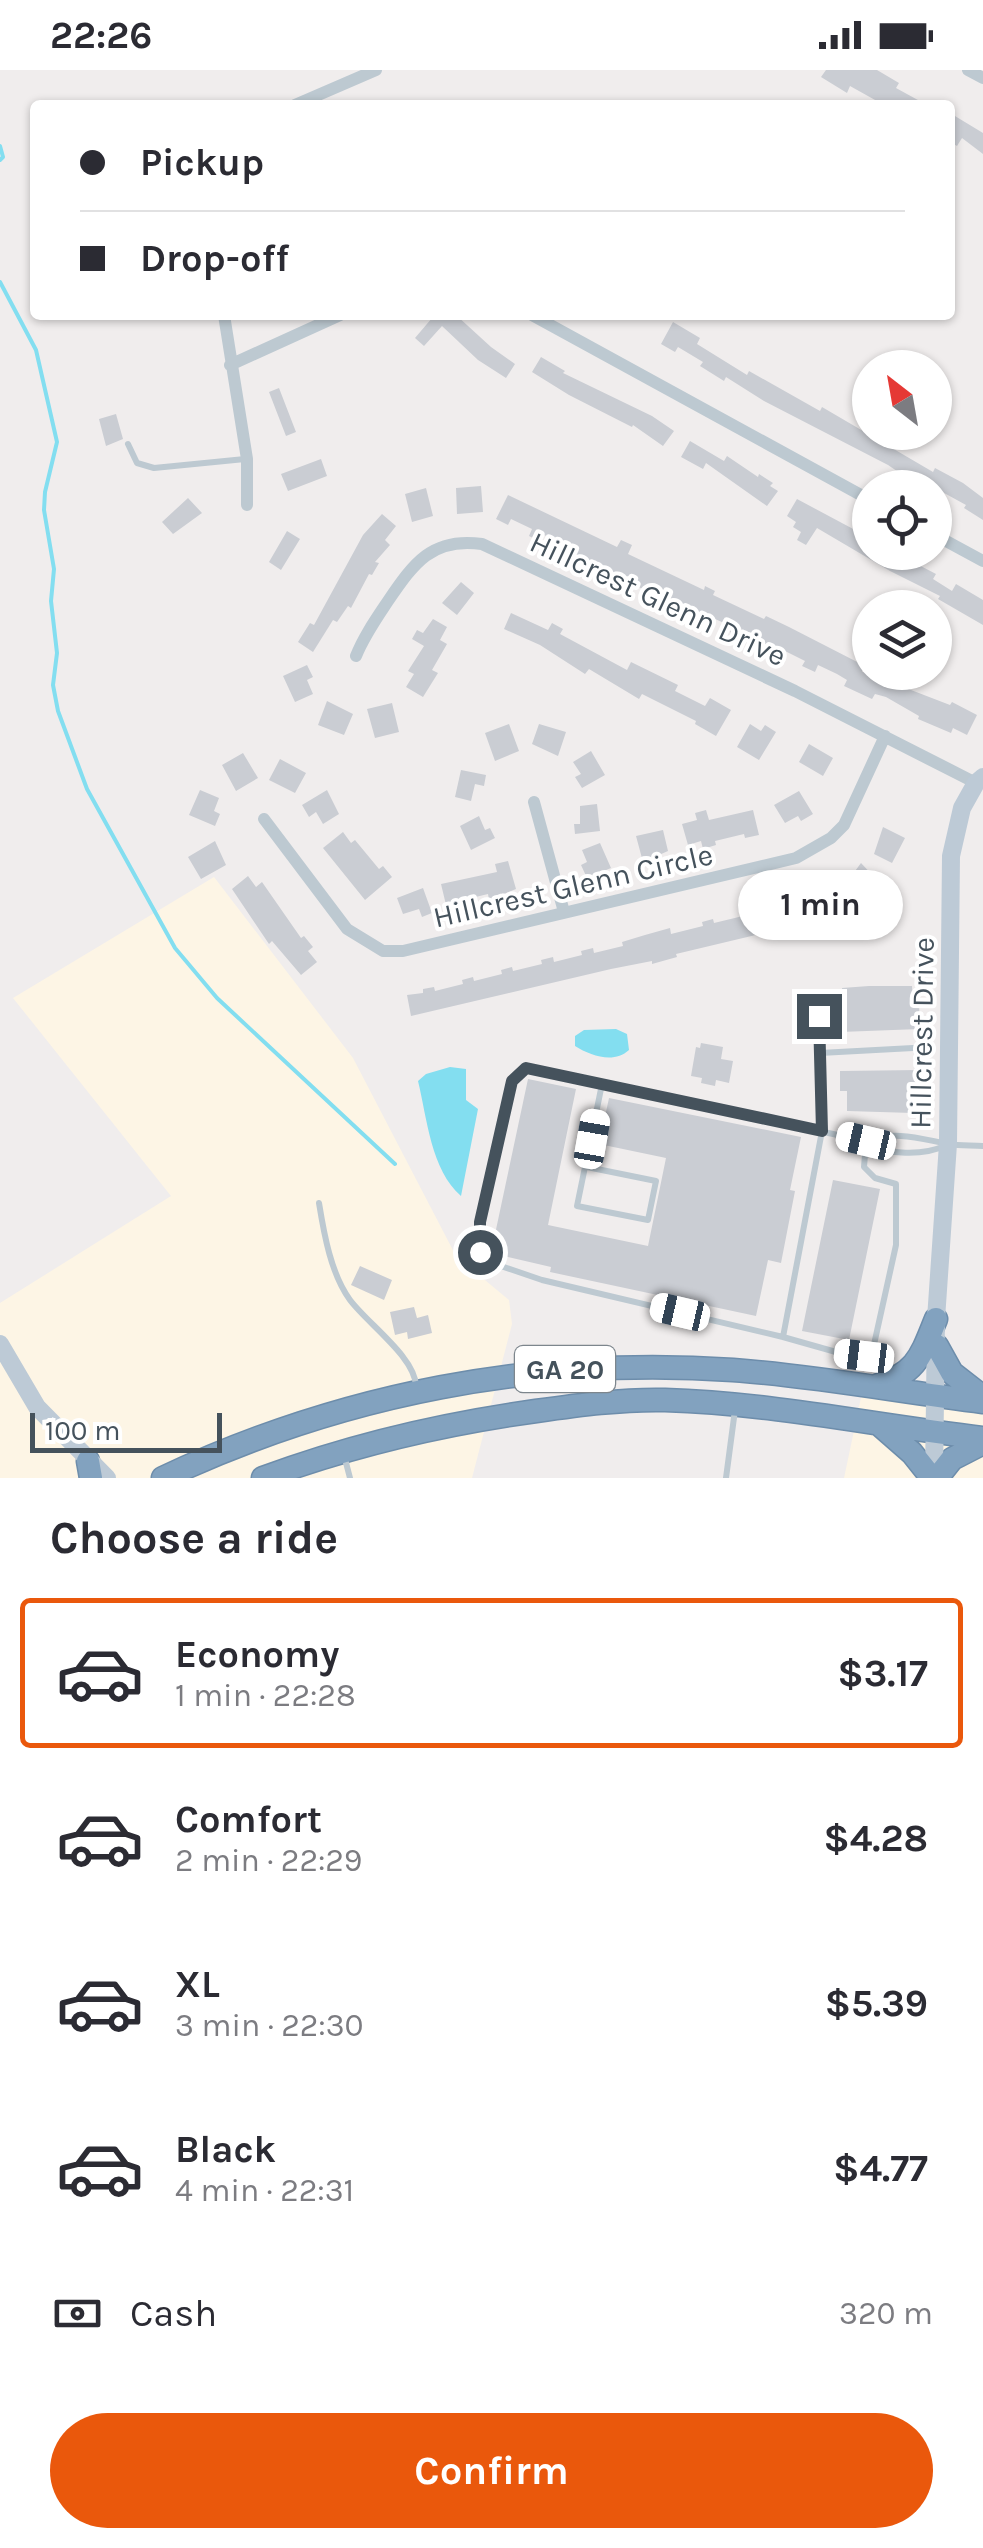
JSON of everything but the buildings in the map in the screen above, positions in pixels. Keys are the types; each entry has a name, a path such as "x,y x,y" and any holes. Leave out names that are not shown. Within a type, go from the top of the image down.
{"highway":[{"path":"874,1387 914,1367 936,1319"},
{"path":"936,1346 952,1373 983,1399"},
{"name":"GA 20","path":"163,1478 300,1421 375,1400 564,1369 735,1370 983,1399"},
{"name":"GA 20","path":"263,1478 398,1435 594,1403 662,1400 735,1405 983,1441"},
{"path":"880,1425 912,1452 934,1478 952,1458 983,1441"}],"street":[{"path":"307,100 376,70"},
{"path":"968,70 983,78"},
{"path":"225,320 247,459 247,505"},
{"path":"230,364 329,320"},
{"path":"541,320 852,490"},
{"name":"Hillcrest Glenn Drive","path":"356,656 363,638 412,565 438,547 463,542 482,544 979,780"},
{"path":"952,544 983,561"},
{"name":"Hillcrest Glenn Circle","path":"264,819 346,929 383,950 403,950 796,858 831,838 844,825 885,736"},
{"name":"Hillcrest Drive","path":"934,1478 936,1319 948,1144 951,856 962,808 979,780"},
{"path":"534,802 564,912"},
{"path":"0,1344 37,1407 89,1470 106,1478"}],"lane":[{"path":"128,444 138,462 154,468 247,459"},
{"path":"784,1337 822,1131 819,1016"},
{"path":"820,1053 913,1048"},
{"path":"866,1141 864,1166 875,1178 896,1184 896,1244 873,1349 864,1356 542,1280 492,1263 480,1252 480,1222 512,1081 526,1068 866,1141 879,1150 931,1152 948,1144"},
{"path":"586,1167 656,1180 648,1220 577,1206 602,1084"},
{"path":"866,1141 897,1136 983,1146"},
{"path":"319,1203 325,1240 348,1297 409,1364 416,1378 416,1392"},
{"path":"726,1478 735,1405"},
{"path":"342,1452 350,1478"}],"shaded area":[{"path":"214,877 353,1058 456,1256 509,1300 512,1324 472,1478 0,1478 0,1303 171,1196 13,998"},
{"path":"863,1388 983,1407 983,1478 844,1478"}],"water":[{"path":"616,1029 627,1034 629,1050 616,1057 602,1057 575,1046 575,1036 584,1030"},
{"path":"450,1067 466,1069 466,1100 478,1109 461,1196 437,1158 418,1081 426,1074"}],"waterway":[{"path":"0,146 0,160"},
{"path":"0,282 36,350 57,442 44,510 54,569 51,601 57,653 53,685 58,711 87,789 175,948 217,998 395,1164"}],"route":[{"path":"480,1252 480,1222 512,1081 526,1068 822,1131 819,1016"}]}
